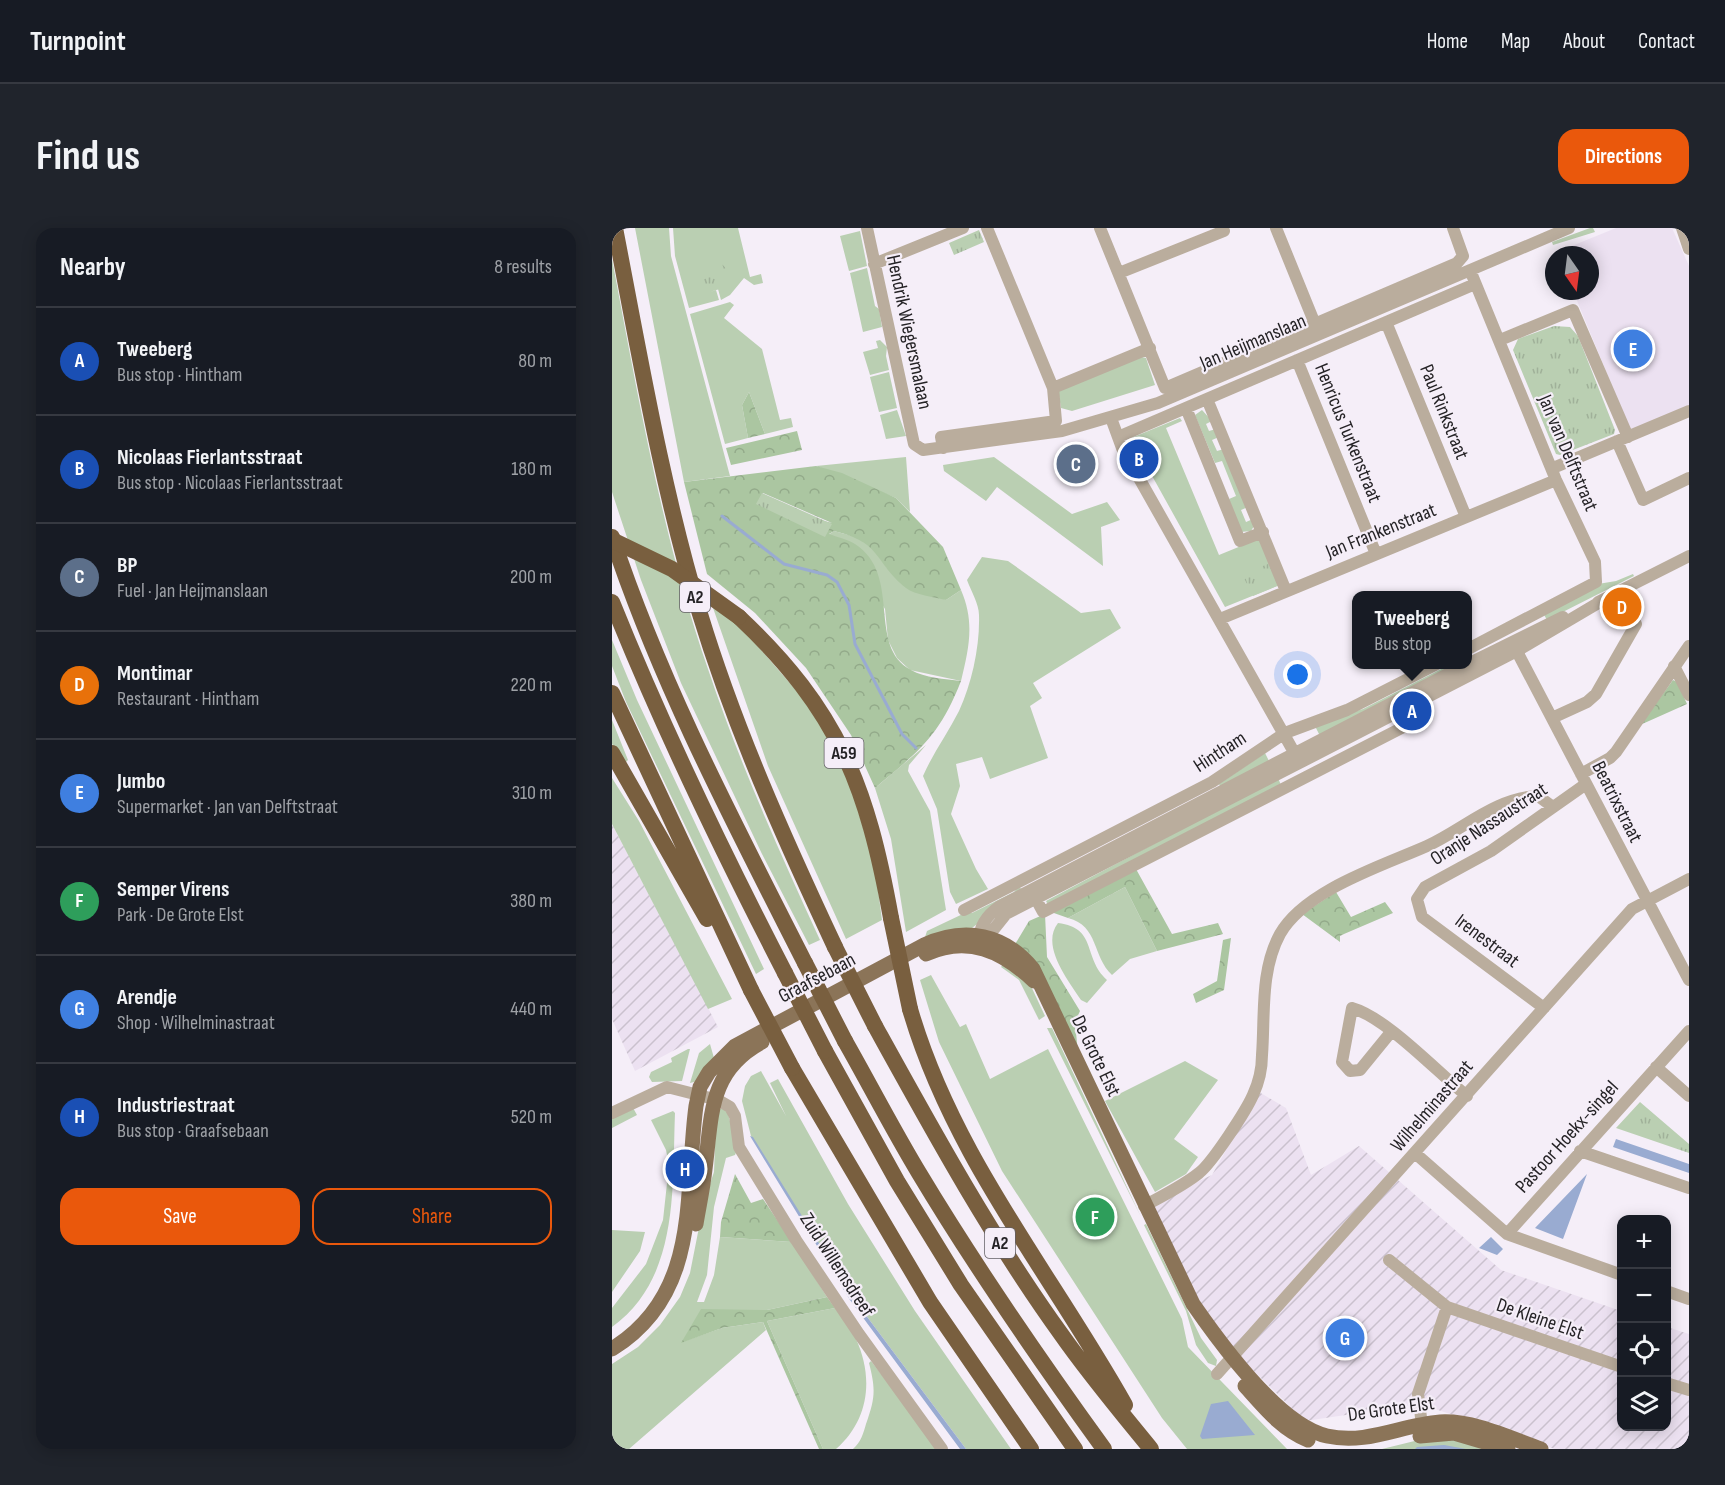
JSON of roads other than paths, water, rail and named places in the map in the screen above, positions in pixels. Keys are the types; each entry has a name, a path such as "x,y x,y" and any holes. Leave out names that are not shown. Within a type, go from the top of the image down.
{"highway":[{"name":"A2","path":"615,228 650,413 700,614 756,772 835,947 875,1026 949,1159 1009,1257 1060,1333 1149,1447"},
{"name":"A2","path":"612,538 670,688 717,791 845,1041 918,1172 975,1263 1031,1349 1104,1449"},
{"name":"A59","path":"612,538 672,569 739,617 772,648 797,677 838,739 854,771 868,812 910,1010 920,1046 967,1151 1075,1322 1149,1447"},
{"path":"612,602 650,697 697,798 825,1052 897,1181 961,1284 1075,1449"},
{"path":"612,693 751,990 792,1068 930,1302 1031,1449"},
{"path":"612,753 649,814 685,882 751,990"}],"main road":[{"name":"Graafsebaan","path":"612,1349 647,1320 661,1302 676,1270 685,1239 698,1095 714,1064 745,1039 938,939 954,934 982,939"},
{"name":"De Grote Elst","path":"982,939 1040,988 1192,1304 1196,1319 1212,1348 1225,1365 1272,1416 1287,1428 1316,1443 1355,1449 1423,1430 1441,1422 1474,1426 1541,1449"},
{"name":"Graafsebaan","path":"612,1358 634,1343 657,1321 681,1282 693,1239 714,1100 725,1074 750,1049 928,953 982,939"},
{"name":"De Grote Elst","path":"1423,1430 1454,1433 1508,1449"}],"street":[{"name":"Hendrik Wiegersmalaan","path":"867,228 914,444"},
{"path":"874,264 963,228"},
{"path":"943,448 941,437 1056,421 1053,387 987,228"},
{"path":"1053,387 1150,348 1101,228"},
{"path":"1276,228 1315,324"},
{"name":"Jan van Delftstraat","path":"1453,228 1466,265 1500,339 1554,474 1595,562 1596,582 1472,646"},
{"name":"Jan Heijmanslaan","path":"1150,348 1165,388 1315,324 1568,228"},
{"path":"1682,228 1689,249"},
{"path":"1119,273 1224,231"},
{"name":"Jan Heijmanslaan","path":"914,444 923,450 943,448 1062,431 1112,418 1206,384 1466,265"},
{"name":"Jan Heijmanslaan","path":"1118,437 1475,284"},
{"path":"1500,339 1573,310 1643,500 1689,478"},
{"name":"Paul Rinkstraat","path":"1386,322 1466,517"},
{"name":"Henricus Turkenstraat","path":"1297,360 1376,554"},
{"path":"1207,399 1286,591"},
{"path":"1186,408 1240,542 1263,532"},
{"name":"Jan Frankenstraat","path":"1220,619 1466,517 1622,439 1689,411"},
{"path":"1112,418 1118,437 1308,776"},
{"name":"Hintham","path":"1298,758 1422,700 1514,646 1689,556"},
{"path":"1552,718 1587,702 1596,694 1636,624"},
{"name":"Hintham","path":"1472,662 1514,646"},
{"name":"Beatrixstraat","path":"1514,646 1689,980"},
{"name":"Oranje Nassaustraat","path":"1417,899 1425,887 1491,851 1553,807 1610,758 1689,646"},
{"path":"1674,666 1689,695"},
{"name":"Hintham","path":"964,910 1212,782 1285,732 1347,710 1427,669"},
{"name":"Hintham","path":"982,939 993,911 1033,894 1298,758 1458,669"},
{"path":"1025,879 1043,912 1428,712 1422,700"},
{"path":"1144,1206 1205,1168 1253,1095 1261,1072 1263,1006 1270,965 1280,935 1303,909 1331,890 1435,843 1494,808 1514,800 1538,796 1553,807"},
{"name":"Wilhelminastraat","path":"1225,1365 1416,1154 1632,909 1689,879"},
{"name":"Irenestraat","path":"1417,899 1422,917 1544,1008"},
{"path":"1391,1032 1360,1070 1350,1071 1342,1062 1352,1008 1364,1011 1391,1032 1467,1096"},
{"name":"Pastoor Hoekx-singel","path":"1507,1234 1689,1030"},
{"path":"1656,1067 1689,1096"},
{"path":"612,1113 666,1087 714,1100"},
{"name":"Zuid Willemsdreef","path":"714,1100 733,1110 739,1147 796,1240 898,1391 942,1449"},
{"path":"1580,1151 1689,1188"},
{"path":"1416,1154 1507,1234 1617,1273"},
{"name":"De Kleine Elst","path":"1389,1260 1447,1307 1617,1365"},
{"path":"1671,1293 1689,1299"},
{"path":"1423,1430 1418,1394 1447,1307"},
{"path":"1671,1385 1689,1390"}],"water":[{"path":"750,1136 753,1137 853,1298 966,1449 960,1449 850,1300"},
{"path":"1616,1139 1689,1164 1689,1173 1613,1147"},
{"path":"1587,1174 1563,1239 1535,1228"},
{"path":"1491,1237 1503,1249 1497,1255 1479,1248"},
{"path":"1228,1401 1255,1435 1202,1439 1200,1436 1211,1404"},
{"path":"1444,1445 1466,1449 1415,1449 1417,1447"}],"waterway":[{"path":"722,516 784,564 827,575 837,582 849,605 855,644 902,734 916,748"}],"place":[{"name":"Jumbo","path":"1633,349"},
{"name":"Nicolaas Fierlantsstraat","path":"1139,459"},
{"name":"BP","path":"1076,464"},
{"name":"Montimar","path":"1622,607"},
{"name":"Tweeberg","path":"1412,711"},
{"name":"Industriestraat","path":"685,1169"},
{"name":"Semper Virens","path":"1095,1217"},
{"name":"Arendje","path":"1345,1338"}]}
